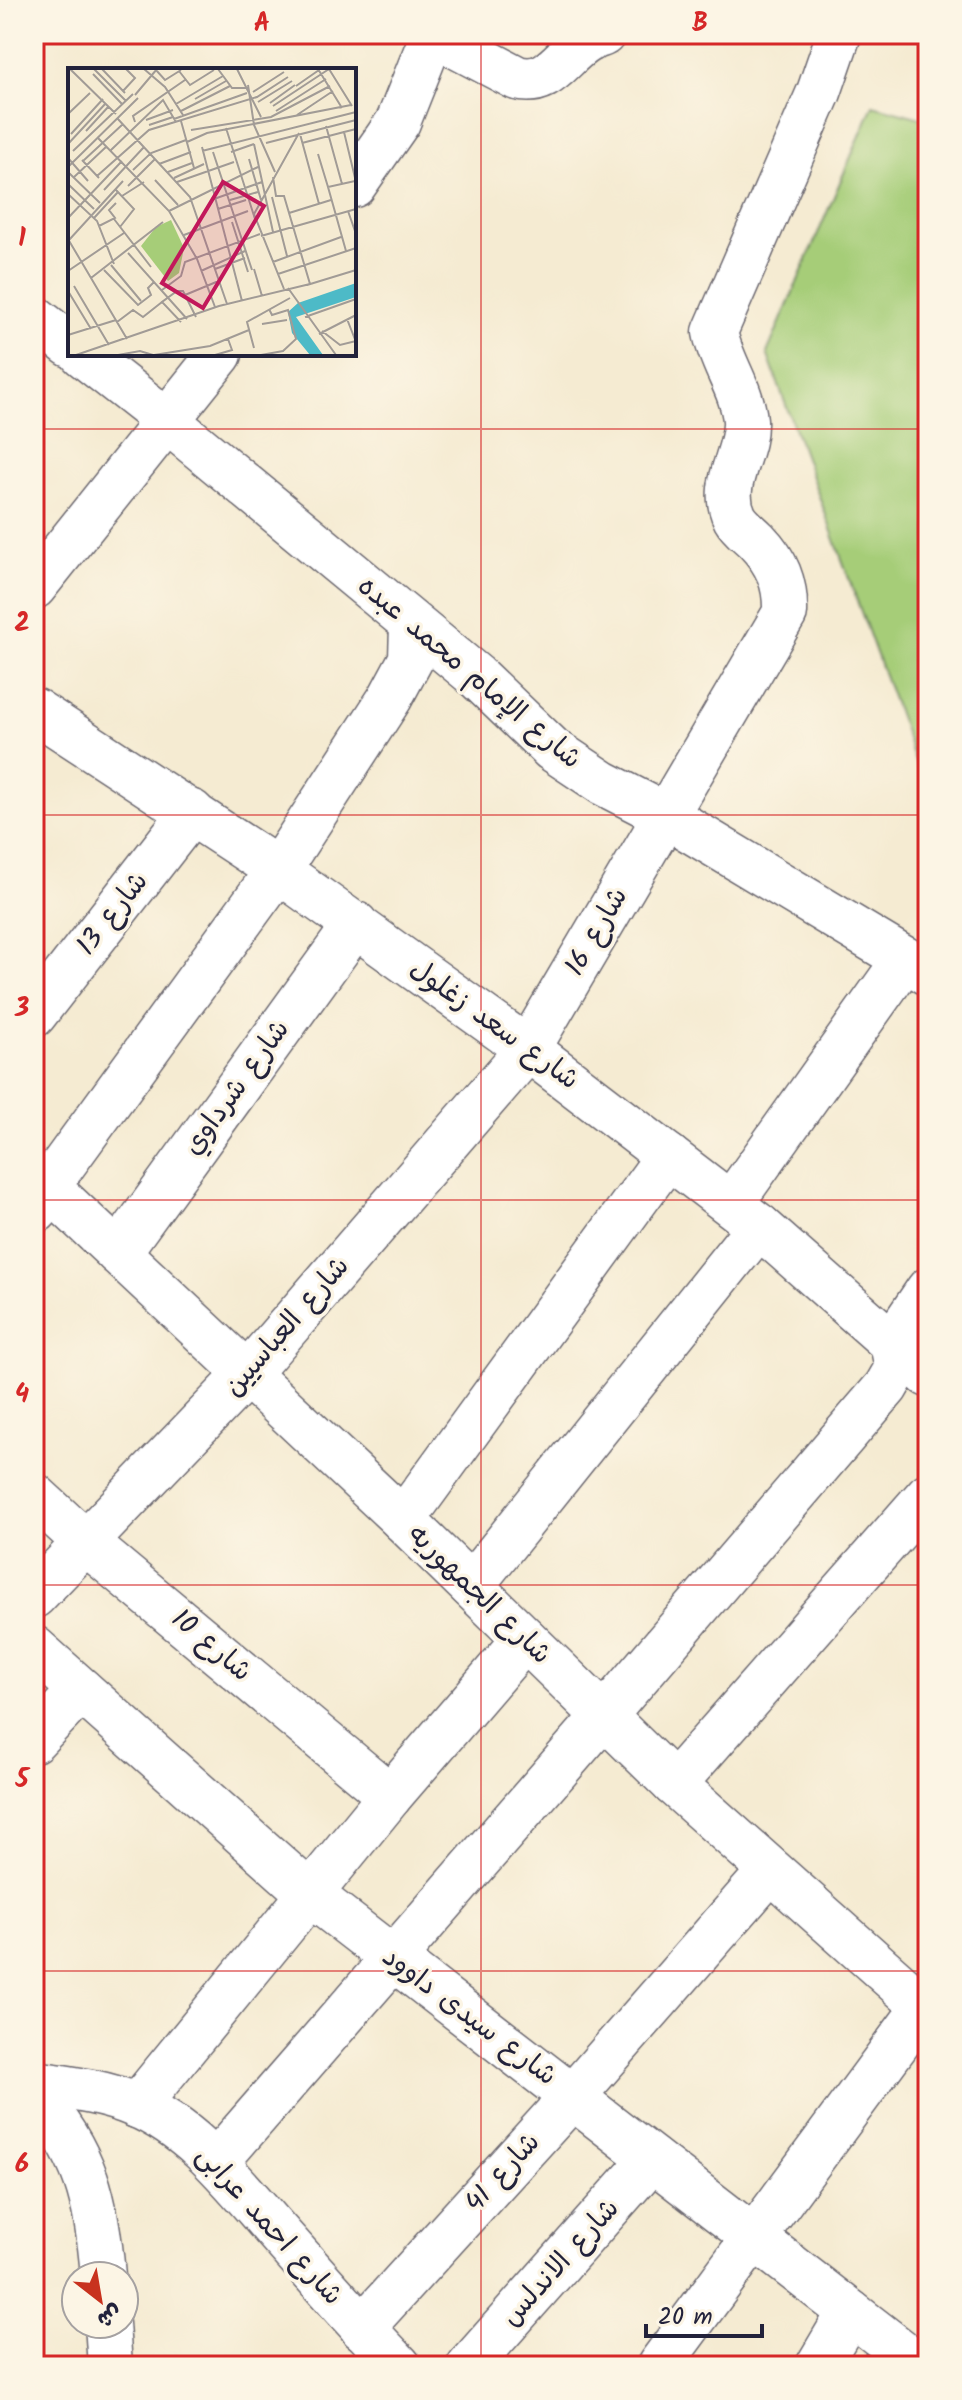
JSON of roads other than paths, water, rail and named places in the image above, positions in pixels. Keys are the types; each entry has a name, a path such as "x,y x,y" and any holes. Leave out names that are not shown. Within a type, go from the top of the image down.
{"street":[{"path":"356,182 398,122 433,34 528,81 550,73 584,42 603,34"},
{"name":"شارع 16","path":"528,1049 785,613 786,596 781,573 735,519 731,506 729,492 745,422 741,401 718,348 715,332 819,92 839,34"},
{"path":"34,317 68,343"},
{"name":"شارع الإمام محمد عبده","path":"85,356 476,676 552,749 603,783 665,815 916,966"},
{"path":"34,587 218,356"},
{"path":"38,1192 278,870 390,698 411,659 412,626"},
{"name":"شارع سعد زغلول","path":"34,710 278,870 528,1049 745,1215 928,1375"},
{"name":"شارع 13","path":"34,1015 192,812"},
{"name":"شارع شرداوي","path":"118,1253 356,924"},
{"path":"471,1586 745,1215 916,966"},
{"name":"شارع العباسيين","path":"34,1596 247,1374 528,1049"},
{"path":"403,1520 668,1156"},
{"name":"شارع الجمهوريه","path":"38,1192 118,1253 403,1520 674,1784 926,2008"},
{"path":"216,2162 886,1387 897,1368 892,1343 928,1290"},
{"name":"شارع 10","path":"34,1495 85,1542 390,1796"},
{"path":"674,1784 928,1495"},
{"path":"137,2106 390,1796 525,1639"},
{"name":"شارع سيدى داوود","path":"34,1648 310,1894 920,2366"},
{"path":"34,1740 81,1690"},
{"name":"شارع 41","path":"362,2328 573,2096 770,1871"},
{"path":"659,2366 926,2008"},
{"name":"شارع احمد عرابى","path":"34,2083 94,2091 137,2106 179,2130 216,2162 399,2366"},
{"path":"34,2095 56,2119 82,2163 97,2212 102,2260"},
{"name":"شارع الاندلس","path":"469,2366 652,2159"},
{"path":"818,2366 850,2312"},
{"path":"108,2340 110,2366"}]}
